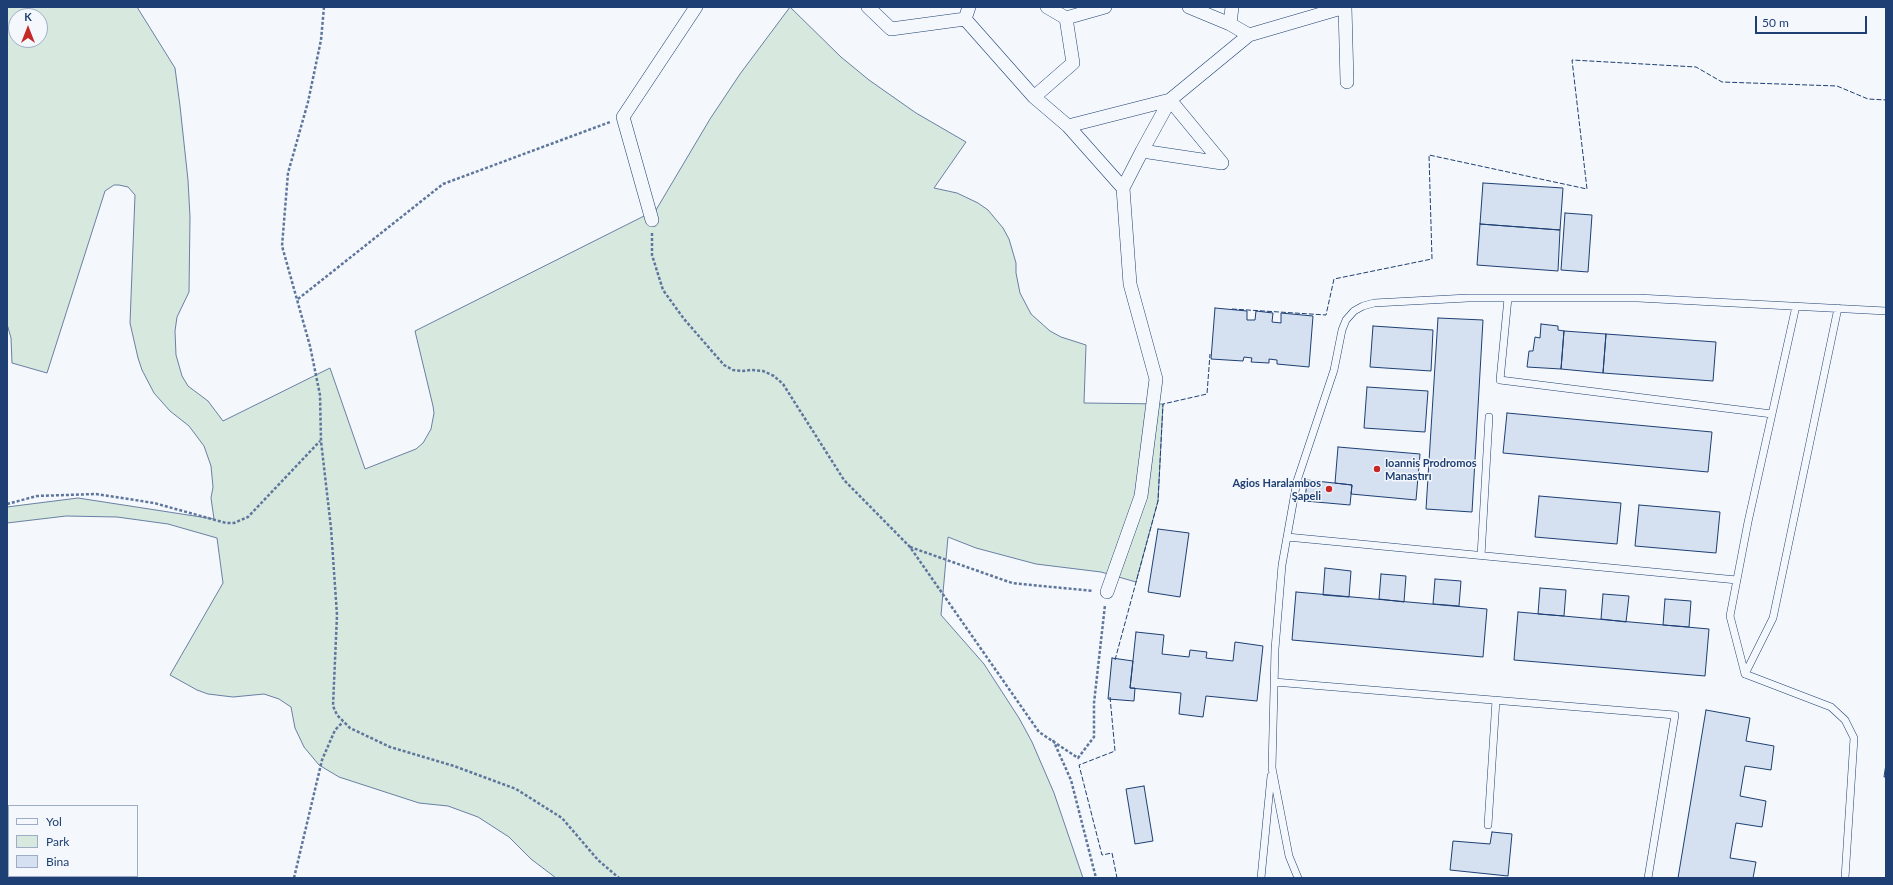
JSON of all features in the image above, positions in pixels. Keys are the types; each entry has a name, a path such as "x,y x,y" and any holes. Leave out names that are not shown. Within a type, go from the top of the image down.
{"street":[{"path":"652,220 623,117 696,7"},
{"path":"868,7 891,30 967,13 1034,97 1068,126 1123,188"},
{"path":"1047,7 1066,18 1105,7"},
{"path":"1189,7 1230,24 1249,35"},
{"path":"1230,24 1232,7"},
{"path":"1107,592 1141,496 1156,379 1130,284 1123,188 1170,100 1249,35 1345,7 1347,82"},
{"path":"1034,97 1073,63 1066,18"},
{"path":"1068,126 1170,100"},
{"path":"1142,151 1222,163 1170,100"}],"lane":[{"path":"1261,878 1272,768 1275,649 1282,566 1297,481 1334,370 1342,330 1346,320 1354,311 1374,303 1468,298 1638,298 1886,311"},
{"path":"1508,298 1500,380 1772,414"},
{"path":"1745,674 1730,616 1736,580 1796,306"},
{"path":"1745,674 1773,618 1838,308"},
{"path":"1481,556 1489,417"},
{"path":"1287,537 1736,580"},
{"path":"1745,674 1831,707 1845,720 1854,738 1844,878"},
{"path":"1274,682 1675,715 1648,878"},
{"path":"1488,825 1496,700"},
{"path":"1272,768 1289,856 1298,878"}],"path":[{"path":"324,7 321,40 308,102 288,173 282,246 298,299 320,395 321,440 331,528 337,615 332,697 337,715 343,722 390,747 454,766 516,790 562,818 598,860 619,878"},
{"path":"298,299 443,184 623,117"},
{"path":"652,220 652,255 663,290 684,319 724,365 733,370 763,371 774,376 783,384 844,480 910,547 1039,732 1078,758 1094,737 1094,703 1107,592 1012,583 910,547"},
{"path":"7,504 36,496 96,494 154,503 226,523 234,523 248,517 321,440"},
{"path":"294,878 322,760 335,730 343,722"},
{"path":"1053,740 1071,780 1096,878"}],"green space":[{"path":"7,7 137,7 175,68 180,106 188,180 190,217 189,292 177,317 175,331 176,355 182,376 188,386 208,401 223,421 330,368 365,469 416,449 423,443 431,429 434,413 433,406 415,331 656,210 710,119 740,74 790,7 841,57 869,80 916,113 966,142 934,188 957,193 978,203 988,210 1003,228 1009,239 1016,263 1016,273 1020,293 1031,314 1050,331 1061,337 1086,345 1084,403 1163,404 1158,501 1136,582 1101,572 1036,564 976,548 948,537 941,615 984,664 1019,718 1032,742 1054,793 1083,878 556,878 531,859 509,837 478,817 448,806 419,803 339,777 319,765 304,747 295,728 291,707 279,699 264,694 233,697 208,694 197,690 170,675 223,583 217,538 168,524 117,517 66,516 7,523 7,507 78,498 214,519 211,498 213,487 211,466 204,446 189,426 170,411 154,393 142,370 138,358 130,323 135,195 128,187 114,185 105,191 47,373 12,363 11,338 7,324"}],"building":[{"path":"1483,183 1563,188 1560,230 1480,224"},
{"path":"1565,213 1592,215 1588,272 1561,270"},
{"path":"1480,224 1560,230 1558,271 1477,265"},
{"path":"1215,308 1247,311 1247,320 1255,320 1256,311 1273,313 1272,322 1281,323 1281,313 1313,316 1309,367 1277,364 1277,360 1269,359 1269,363 1251,362 1252,358 1244,357 1243,361 1211,359"},
{"path":"1438,318 1483,320 1472,512 1426,509"},
{"path":"1541,324 1558,326 1558,330 1564,331 1561,369 1527,367 1529,351 1533,351 1535,337 1540,338"},
{"path":"1373,326 1433,330 1431,371 1370,367"},
{"path":"1564,331 1606,334 1603,373 1561,369"},
{"path":"1606,334 1716,342 1713,381 1603,373"},
{"path":"1367,387 1428,391 1425,432 1364,428"},
{"path":"1507,413 1712,432 1708,472 1503,453"},
{"name":"Ioannis Prodromos Manastırı","path":"1338,447 1420,454 1416,500 1351,494 1352,485 1335,483"},
{"name":"Agios Haralambos Şapeli","path":"1307,480 1352,485 1350,505 1305,501"},
{"path":"1539,496 1621,503 1617,544 1535,537"},
{"path":"1639,505 1720,512 1716,553 1635,546"},
{"path":"1158,529 1189,533 1180,597 1148,592"},
{"path":"1325,568 1351,571 1349,597 1323,595"},
{"path":"1381,574 1406,576 1404,602 1379,599"},
{"path":"1435,579 1461,581 1459,606 1433,604"},
{"path":"1540,588 1566,590 1564,616 1538,614"},
{"path":"1296,592 1487,609 1483,657 1292,640"},
{"path":"1603,594 1629,596 1626,622 1601,619"},
{"path":"1665,599 1691,601 1689,627 1663,625"},
{"path":"1518,612 1709,629 1705,676 1514,660"},
{"path":"1136,632 1164,635 1162,654 1189,657 1190,650 1207,652 1206,658 1233,661 1235,642 1263,646 1257,701 1206,696 1203,717 1179,714 1181,693 1130,688"},
{"path":"1112,658 1133,661 1130,688 1135,688 1134,701 1108,699"},
{"path":"1706,710 1750,718 1746,741 1774,746 1771,770 1745,766 1740,796 1766,801 1762,827 1736,823 1730,858 1756,862 1753,878 1678,878"},
{"path":"1886,764 1886,777 1884,777"},
{"path":"1144,786 1153,841 1135,844 1126,789"},
{"path":"1492,832 1512,834 1508,876 1450,870 1453,841 1490,844"}],"fence":[{"path":"1232,309 1326,315 1334,279 1432,259 1429,155 1587,189 1572,60 1696,67 1722,82 1837,86 1868,99 1886,100"},
{"path":"1115,660 1158,501 1163,404 1207,394 1210,354"},
{"path":"1110,697 1115,751 1079,765 1102,855 1112,853 1117,878"}],"place":[{"name":"Ioannis Prodromos Manastırı","path":"1377,469"},
{"name":"Agios Haralambos Şapeli","path":"1329,489"}]}
